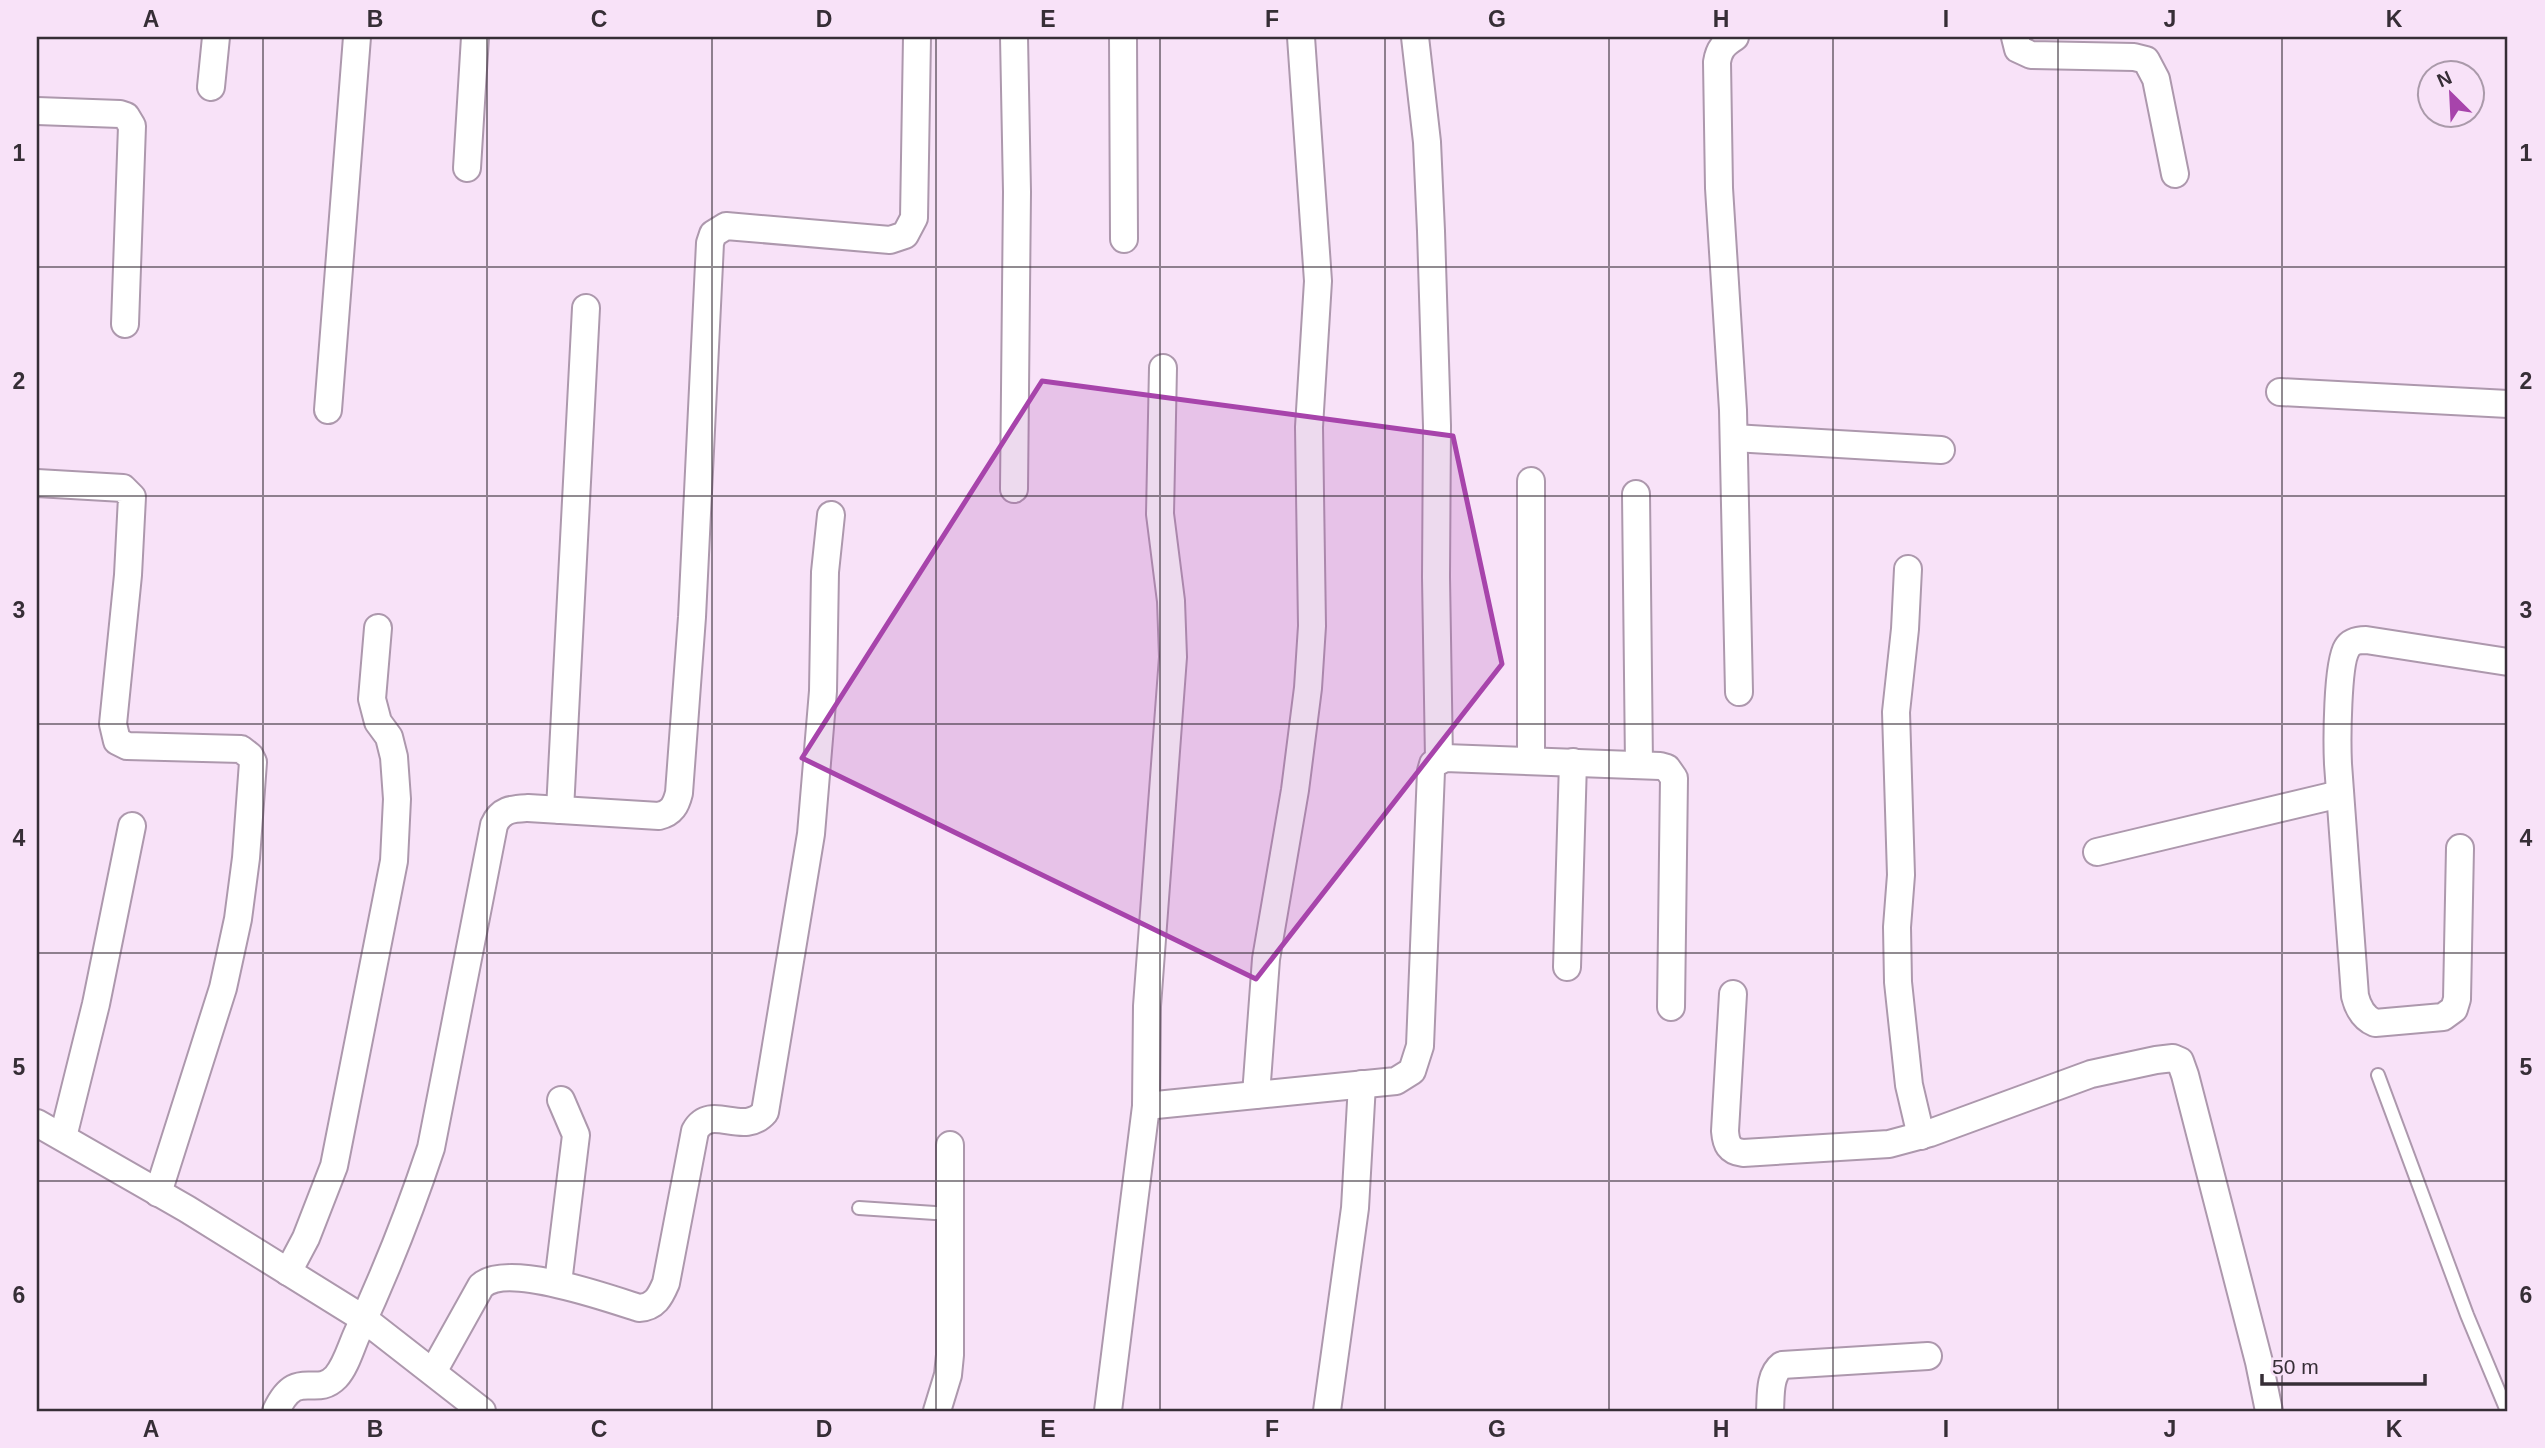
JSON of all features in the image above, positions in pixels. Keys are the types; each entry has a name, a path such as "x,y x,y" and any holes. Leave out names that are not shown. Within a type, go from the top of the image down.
{"street":[{"path":"211,87 216,37"},
{"path":"328,410 358,37"},
{"path":"467,168 475,37"},
{"path":"276,1411 292,1388 304,1384 320,1385 333,1379 342,1366 418,1188 431,1148 494,825 498,817 511,809 659,816 672,810 679,793 692,617 710,243 713,234 726,226 890,240 905,235 914,218 918,37"},
{"path":"1014,37 1017,192 1014,489"},
{"path":"1123,37 1124,239"},
{"path":"1256,1094 1266,959 1295,790 1308,688 1312,626 1309,427 1318,281 1301,37"},
{"path":"1415,37 1427,142 1431,245 1437,426 1439,760"},
{"path":"1735,37 1723,44 1717,62 1719,188 1734,438 1739,692"},
{"path":"2015,37 2018,49 2031,55 2134,57 2146,60 2156,79 2175,174"},
{"path":"37,111 120,114 130,119 132,125 125,324"},
{"path":"560,810 586,308"},
{"path":"1108,1411 1146,1106 1147,1006 1173,657 1171,601 1160,513 1163,368"},
{"path":"2280,392 2508,404"},
{"path":"1734,438 1941,450"},
{"path":"1531,481 1531,761"},
{"path":"37,483 123,488 132,497 128,575 113,724 117,741 127,746 241,749 253,762 246,858 238,919 223,988 158,1193"},
{"path":"1636,494 1639,765"},
{"path":"433,1373 486,1282 500,1278 558,1283 639,1308 652,1305 658,1300 666,1283 695,1131 699,1125 712,1118 746,1123 753,1122 765,1112 811,834 823,691 825,572 831,515"},
{"path":"1908,569 1896,712 1901,875 1896,928 1898,982 1908,1074 1921,1136"},
{"path":"288,1272 306,1238 334,1166 394,861 397,799 394,757 389,737 378,722 372,699 379,628"},
{"path":"2460,848 2457,999 2454,1009 2442,1017 2375,1023 2370,1021 2358,1007 2355,996 2340,794 2337,732 2345,653 2352,643 2366,640 2508,662"},
{"path":"1146,1106 1396,1081 1412,1071 1419,1054 1431,771 1433,764 1439,760 1454,757 1667,768 1674,778 1671,1007"},
{"path":"1567,967 1573,762"},
{"path":"2097,852 2340,794"},
{"path":"63,1137 96,1004 132,826"},
{"path":"1733,994 1725,1131 1728,1146 1734,1152 1889,1144 1921,1136 2091,1074 2167,1058 2180,1061 2259,1362 2269,1411"},
{"path":"1327,1411 1355,1208 1362,1084"},
{"path":"558,1283 576,1135 561,1100"},
{"path":"37,1123 158,1193 364,1319 433,1373 470,1407"},
{"path":"937,1411 948,1374 950,1355 950,1145"},
{"path":"1770,1411 1773,1378 1777,1368 1782,1365 1928,1356"}],"lane":[{"path":"2378,1075 2467,1315 2507,1411"},
{"path":"859,1208 950,1214"}],"highlighted area":[{"path":"1042,381 1453,436 1502,664 1256,979 802,758"}]}
